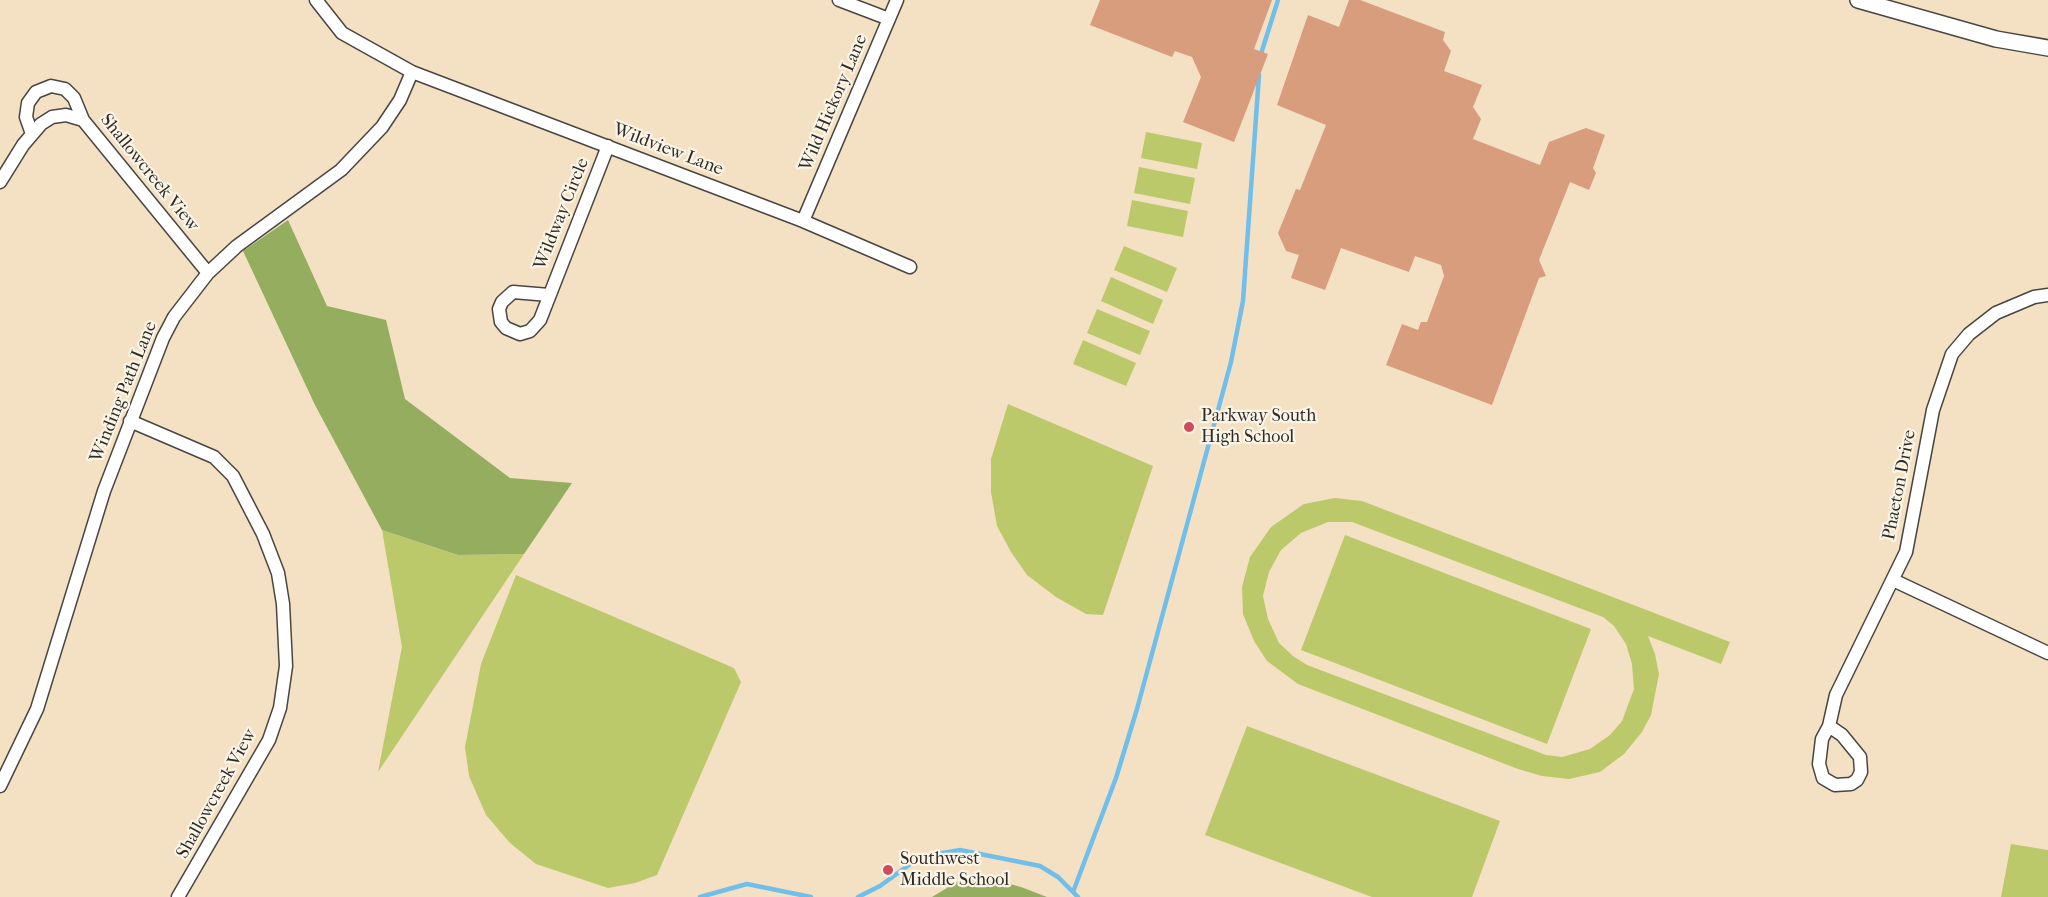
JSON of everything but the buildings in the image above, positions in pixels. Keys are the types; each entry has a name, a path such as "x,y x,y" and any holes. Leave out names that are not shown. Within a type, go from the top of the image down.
{"street":[{"path":"316,0 342,33 412,72"},
{"path":"839,0 889,19"},
{"name":"Wild Hickory Lane","path":"803,221 897,0"},
{"path":"1858,0 1996,39 2048,48"},
{"name":"Wildview Lane","path":"412,72 803,221 910,267"},
{"name":"Winding Path Lane","path":"0,786 37,709 104,491 163,338 174,317 208,273 237,246 341,170 381,127 400,100 412,72"},
{"path":"0,182 32,134 26,117 28,103 36,92 51,86 65,89 74,98 83,120"},
{"name":"Shallowcreek View","path":"32,134 52,117 66,115 83,120 208,273"},
{"name":"Wildway Circle","path":"549,296 608,146"},
{"name":"Phaeton Drive","path":"1829,726 1842,735 1860,757 1861,772 1857,780 1851,784 1835,785 1823,778 1819,757 1822,739 1829,726 1836,695 1906,552 1933,410 1952,354 1970,334 1996,313 2034,297 2048,295"},
{"name":"Shallowcreek View","path":"130,421 214,457 233,476 263,534 278,573 283,604 286,666 280,708 269,740 178,897"},
{"path":"1893,580 2048,653"}],"green space":[{"path":"1146,132 1202,143 1197,169 1141,158"},
{"path":"1139,167 1195,178 1190,204 1134,193"},
{"path":"1132,200 1188,211 1183,237 1127,226"},
{"path":"288,220 327,306 386,320 405,399 510,478 572,483 524,554 458,555 382,530 315,405 243,251"},
{"path":"1124,246 1177,268 1167,292 1114,270"},
{"path":"1111,277 1163,300 1153,324 1101,301"},
{"path":"1097,309 1150,331 1140,355 1087,333"},
{"path":"1083,340 1136,363 1126,386 1073,364"},
{"path":"1008,404 1153,466 1103,615 1086,614 1056,597 1027,575 997,526 991,492 991,459"},
{"path":"1335,498 1362,501 1730,642 1721,664 1648,636 1659,674 1651,715 1642,732 1624,754 1600,772 1569,779 1542,776 1518,769 1298,684 1267,661 1254,641 1243,614 1242,587 1250,557 1271,527 1304,504","holes":["1328,522 1352,522 1603,617 1614,626 1626,644 1632,664 1634,689 1622,721 1610,735 1590,749 1562,757 1546,755 1307,665 1293,656 1279,643 1268,619 1263,596 1269,572 1281,550 1301,533"]},
{"path":"382,530 458,555 524,554 378,772 402,647"},
{"path":"1345,535 1591,629 1547,744 1301,650"},
{"path":"516,575 734,668 741,682 657,875 635,883 608,888 536,864 510,843 486,815 469,776 465,747 481,664"},
{"path":"1247,726 1500,821 1472,897 1372,897 1205,835"},
{"path":"2011,844 2048,850 2048,897 2001,897"},
{"path":"980,876 1047,897 932,897 957,882"}],"waterway":[{"path":"1260,57 1278,0"},
{"path":"1073,892 1116,778 1137,709 1231,362 1243,301 1259,75"},
{"path":"858,897 880,886 920,857 960,850 1040,866 1058,877 1078,897"},
{"path":"700,897 747,884 811,897"}],"place":[{"name":"Parkway South High School","path":"1189,427"},
{"name":"Southwest Middle School","path":"888,870"}]}
